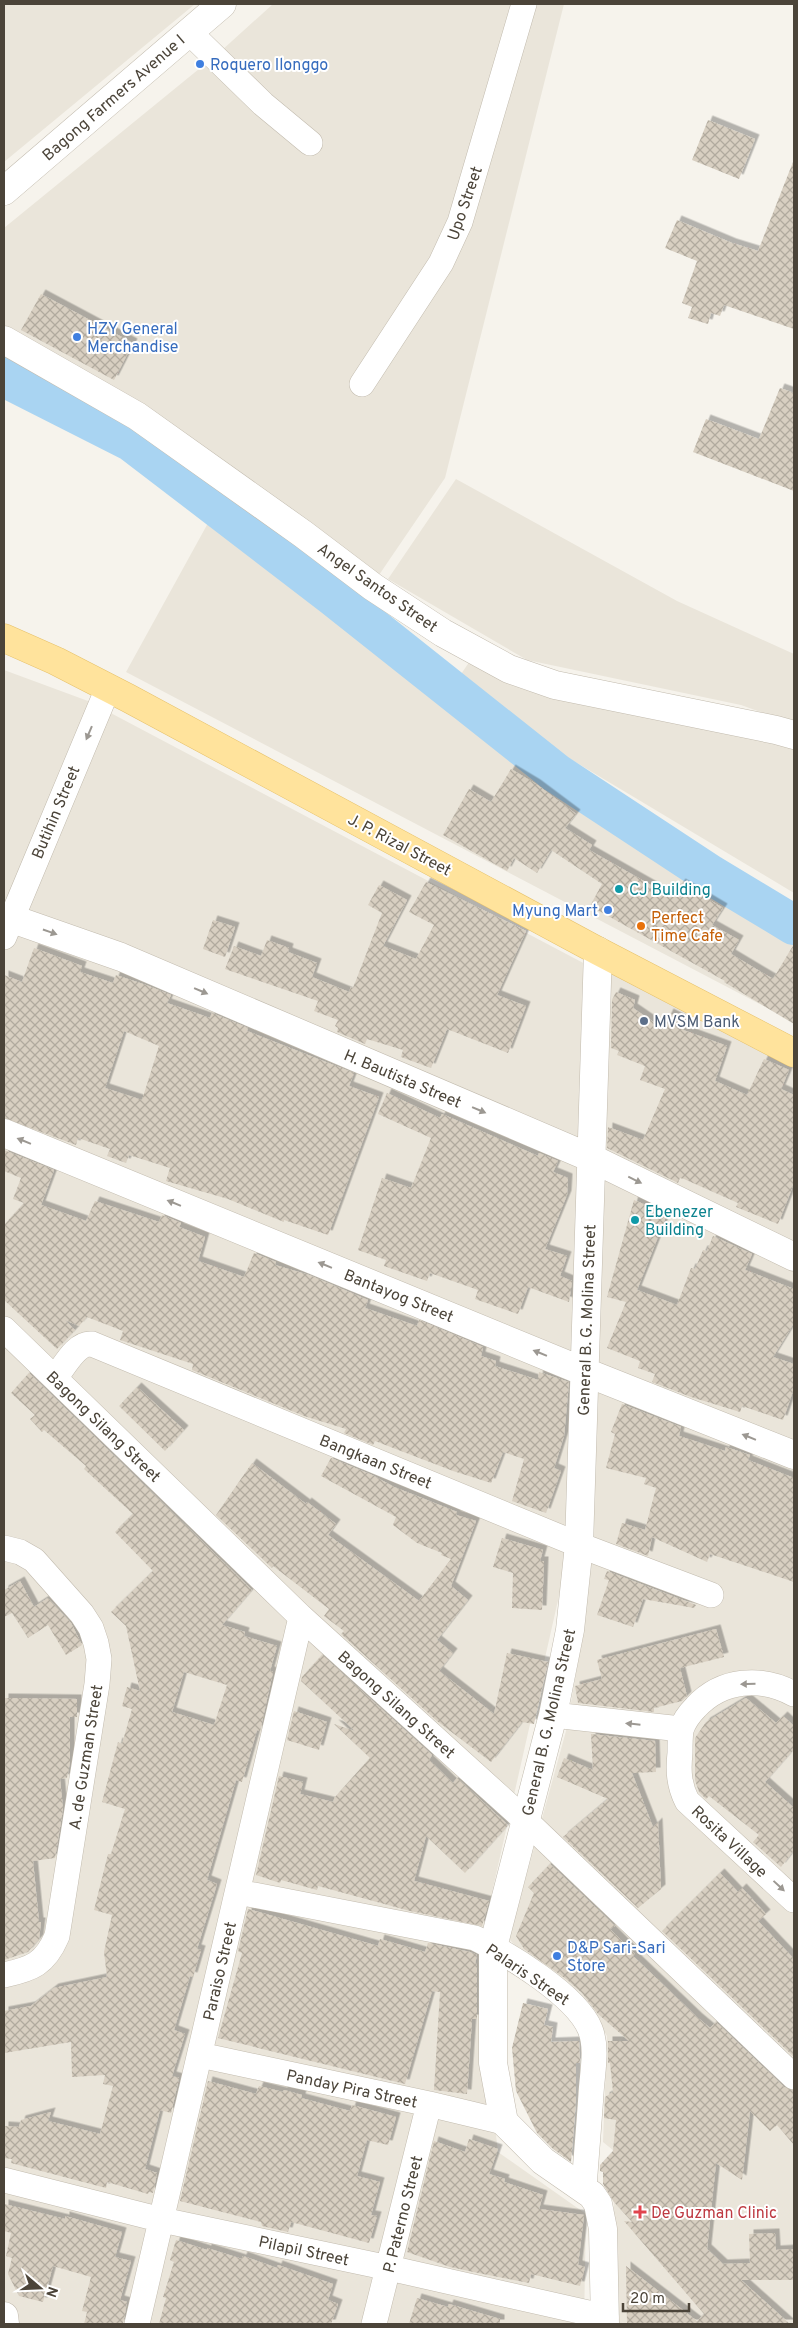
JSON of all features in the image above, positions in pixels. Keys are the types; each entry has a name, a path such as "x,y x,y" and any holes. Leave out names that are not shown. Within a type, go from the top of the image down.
{"main road":[{"name":"J. P. Rizal Street","path":"4,638 56,661 108,688 598,951 794,1053"}],"street":[{"name":"Bagong Farmers Avenue I","path":"4,191 222,4"},
{"name":"Upo Street","path":"362,384 441,262 454,236 524,4"},
{"path":"189,32 256,98 310,143"},
{"name":"Angel Santos Street","path":"4,340 137,416 304,534 373,587 443,633 509,669 555,684 776,730 794,736"},
{"name":"Butihin Street","path":"6,924 108,688"},
{"name":"H. Bautista Street","path":"6,924 121,957 591,1158 794,1257"},
{"name":"General B. G. Molina Street","path":"504,2122 493,2063 493,1947 553,1715 566,1657 579,1545 598,951"},
{"name":"Bantayog Street","path":"4,1133 585,1372 794,1455"},
{"name":"Bagong Silang Street","path":"4,1329 301,1617 526,1821 794,2077"},
{"name":"Bangkaan Street","path":"55,1378 79,1347 85,1343 92,1344 579,1545 711,1595"},
{"name":"A. de Guzman Street","path":"4,1548 20,1552 34,1560 82,1614 91,1628 99,1659 97,1684 57,1936 48,1955 38,1964 4,1975"},
{"name":"Paraiso Street","path":"137,2324 301,1617"},
{"name":"Rosita Village","path":"794,1694 780,1687 761,1684 730,1684 715,1690 703,1699 690,1713 682,1729 678,1770 680,1787 687,1801 794,1900"},
{"path":"553,1715 682,1729"},
{"name":"Palaris Street","path":"238,1892 474,1938 493,1947 569,1999 582,2013 591,2031 594,2057 584,2189"},
{"name":"Panday Pira Street","path":"200,2055 504,2122"},
{"name":"P. Paterno Street","path":"374,2324 429,2104"},
{"path":"504,2122 542,2161 584,2189 598,2204 602,2217 605,2321"},
{"name":"Pilapil Street","path":"4,2180 162,2220 389,2268 605,2321"},
{"path":"4,2316 5,2324"}],"shaded area":[{"path":"4,4 195,4 4,162"},
{"path":"273,4 564,4 445,478 379,575 4,327 4,228 221,51"},
{"path":"456,479 677,601 794,654 794,724 741,705 527,660 388,579"},
{"path":"213,514 550,786 794,936 794,1022 126,672"},
{"path":"472,658 794,748 794,893 557,751 457,680"},
{"path":"4,670 88,701 589,966 566,1565 490,1901 479,1991 498,2152 586,2214 584,2324 4,2324"},
{"path":"605,969 794,1063 794,2324 613,2324 614,2151 603,2142 607,2036 580,1994 537,1968 509,1939 566,1731 585,1622"}],"building":[{"path":"708,120 755,139 739,179 692,160"},
{"path":"793,162 794,329 724,305 720,316 711,313 708,324 688,318 692,307 682,303 697,261 665,248 677,220 732,243 758,251"},
{"name":"HZY General Merchandise","path":"41,294 133,343 114,380 21,330"},
{"path":"780,388 794,393 794,491 693,452 706,419 759,439"},
{"path":"511,769 536,784 576,814 565,828 592,845 589,850 672,897 681,883 723,908 712,925 739,940 731,954 773,979 794,944 794,1024 725,981 590,906 602,884 551,850 537,873 514,858 507,871 443,835 469,789 491,802"},
{"path":"426,882 526,931 497,995 526,1006 508,1053 447,1029 431,1068 401,1057 403,1050 367,1039 365,1044 337,1032 338,1028 335,1026 338,1020 314,1011 318,1001 225,969 234,946 261,956 267,940 289,948 288,952 317,963 312,977 349,992 351,987 353,988 382,913 368,905 379,885 407,900 383,946 416,959 434,925 409,912"},
{"path":"213,920 235,927 225,957 203,949"},
{"path":"34,948 82,966 80,972 113,983 116,975 146,985 171,995 167,1003 210,1018 212,1013 248,1028 247,1031 354,1073 349,1086 379,1097 328,1235 284,1220 284,1222 228,1199 166,1181 170,1168 129,1155 126,1163 107,1156 110,1149 78,1138 76,1145 4,1118 4,975 22,982","holes":["124,1031 159,1046 142,1100 105,1088"]},
{"path":"616,992 635,1000 633,1008 662,1028 669,1013 687,1022 683,1030 727,1046 715,1081 747,1095 764,1059 789,1070 781,1089 794,1095 794,1183 778,1224 736,1207 738,1203 684,1179 680,1178 678,1183 607,1148 608,1127 643,1140 665,1089 640,1080 645,1066 617,1055 619,1051 611,1048 612,1000"},
{"path":"387,1093 440,1118 442,1114 538,1156 539,1153 558,1161 553,1172 568,1178 567,1195 545,1249 567,1256 560,1276 572,1281 569,1302 528,1287 518,1314 475,1299 478,1290 430,1273 427,1281 384,1266 386,1260 358,1250 382,1178 411,1188 431,1138 378,1114"},
{"path":"4,1150 54,1170 41,1205 86,1221 95,1201 159,1222 162,1215 181,1223 179,1227 205,1237 198,1261 244,1277 254,1253 276,1262 275,1265 309,1275 368,1300 365,1308 417,1326 419,1320 483,1347 481,1356 496,1361 495,1366 538,1380 539,1372 569,1382 564,1436 554,1468 561,1471 546,1513 512,1501 524,1459 503,1452 491,1483 453,1471 375,1441 373,1445 344,1433 346,1429 304,1416 192,1370 193,1364 120,1340 123,1331 87,1317 79,1326 65,1320 75,1330 57,1349 4,1300 4,1225 24,1203 13,1199 21,1178 4,1171"},
{"path":"634,1200 667,1214 637,1290 677,1305 691,1268 695,1269 703,1250 707,1251 713,1236 752,1254 745,1270 794,1289 794,1323 773,1357 794,1364 794,1388 783,1420 742,1406 740,1412 691,1397 652,1382 655,1374 638,1368 640,1361 607,1348 626,1302 607,1297"},
{"path":"29,1373 252,1590 222,1625 245,1632 244,1636 277,1646 270,1671 273,1672 260,1731 257,1730 242,1782 236,1780 207,1880 217,1884 197,1949 201,1950 193,1977 190,1976 174,2030 185,2034 172,2076 179,2078 171,2113 160,2110 145,2169 157,2173 153,2193 149,2192 148,2194 107,2182 106,2188 11,2163 12,2159 4,2158 4,2126 19,2127 21,2120 51,2112 48,2121 100,2134 113,2086 103,2084 105,2075 72,2077 71,2042 4,2053 4,2011 31,2006 54,1988 107,1977 104,1952 112,1915 94,1910 108,1854 111,1854 125,1809 102,1802 118,1742 122,1744 132,1709 122,1706 127,1687 140,1691 126,1626 111,1612 153,1571 115,1532 133,1514 84,1469 86,1466 44,1430 42,1432 30,1419 35,1415 11,1393","holes":["184,1672 227,1685 214,1725 172,1712"]},
{"path":"137,1387 184,1430 165,1451 119,1406"},
{"path":"622,1404 681,1427 679,1436 725,1451 726,1447 750,1455 748,1460 794,1478 794,1582 710,1554 707,1562 652,1537 648,1556 616,1544 622,1523 645,1530 656,1488 644,1484 646,1478 606,1468 615,1434 611,1432"},
{"path":"331,1458 372,1475 394,1487 457,1512 456,1515 476,1521 451,1586 468,1600 437,1640 453,1653 439,1671 494,1714 507,1653 548,1662 534,1724 522,1722 491,1762 437,1721 341,1634 344,1631 324,1616 329,1609 273,1566 272,1568 216,1515 252,1463 336,1524 328,1535 419,1601 451,1559 441,1555 442,1553 417,1543 393,1525 396,1517 321,1476"},
{"path":"502,1538 543,1550 540,1561 544,1561 542,1610 512,1608 513,1573 493,1567"},
{"path":"607,1571 696,1605 694,1608 643,1599 633,1627 597,1615 609,1580 604,1579"},
{"path":"20,1581 34,1607 48,1598 71,1623 82,1645 66,1655 48,1625 28,1638 12,1613 4,1617 4,1590"},
{"path":"716,1629 724,1657 680,1668 687,1696 682,1701 654,1708 654,1712 578,1703 575,1686 602,1679 597,1660"},
{"path":"322,1655 432,1755 429,1760 453,1783 457,1778 508,1825 465,1873 426,1836 414,1881 489,1901 482,1926 410,1911 318,1886 317,1890 281,1880 280,1883 256,1875 279,1776 303,1782 300,1794 333,1802 335,1797 370,1758 334,1724 355,1731 301,1681 302,1677"},
{"path":"4,1698 77,1699 77,1717 70,1717 70,1762 67,1778 60,1779 63,1809 55,1858 33,1861 39,1922 41,1922 39,1939 28,1952 4,1960"},
{"path":"746,1698 776,1723 783,1716 794,1726 794,1749 765,1782 794,1808 794,1850 781,1867 753,1842 759,1835 709,1796 706,1799 699,1792 695,1780 695,1738 706,1722"},
{"path":"294,1711 327,1722 319,1750 287,1740"},
{"path":"591,1734 655,1741 656,1772 632,1773 653,1827 658,1822 661,1889 638,1908 563,1837 608,1799 557,1777 564,1758 593,1770"},
{"path":"550,1864 615,1926 610,1929 635,1954 633,1956 698,2018 710,2028 716,2022 784,2087 794,2091 794,2145 777,2125 770,2131 750,2111 742,2180 716,2163 707,2249 723,2264 750,2263 749,2234 775,2233 776,2250 794,2249 794,2280 741,2280 790,2324 627,2324 626,2266 697,2321 704,2314 624,2221 632,2222 613,2201 603,2184 603,2172 600,2171 600,2165 613,2151 616,2120 604,2118 605,2097 613,2092 610,2063 608,2063 608,2041 629,2041 598,2014 582,1993 524,1949 516,1936 534,1893 528,1887"},
{"path":"720,1873 738,1892 742,1888 766,1914 758,1921 794,1959 794,2057 662,1931"},
{"path":"248,1909 378,1946 380,1939 425,1952 428,1943 477,1955 475,1964 477,1963 477,2019 472,2019 467,2094 434,2090 440,1992 432,1991 405,2084 218,2038 242,1953 238,1951"},
{"path":"523,2003 548,2009 544,2025 553,2027 551,2042 579,2041 580,2060 579,2063 576,2063 576,2100 571,2162 553,2149 537,2133 516,2091 512,2048"},
{"path":"208,2081 256,2094 259,2086 283,2092 284,2090 302,2095 301,2098 350,2111 352,2105 396,2117 388,2145 367,2140 357,2176 380,2182 371,2215 377,2216 369,2243 291,2222 288,2232 262,2226 261,2222 180,2201"},
{"path":"469,2139 498,2149 489,2174 505,2179 504,2182 543,2195 539,2209 584,2215 578,2265 585,2267 580,2286 531,2274 529,2283 483,2274 450,2267 407,2252 434,2141 465,2152"},
{"path":"4,2204 65,2219 65,2216 122,2232 115,2257 131,2261 120,2300 127,2302 123,2324 84,2324 87,2312 82,2311 91,2277 53,2266 43,2302 19,2296 8,2274 12,2258 6,2256 11,2233 4,2231"},
{"path":"176,2240 242,2259 243,2256 277,2268 278,2265 333,2284 328,2300 338,2304 331,2324 159,2324 166,2298 163,2297 174,2262 170,2260"},
{"path":"417,2298 448,2307 449,2304 500,2319 500,2324 409,2324"}],"waterway":[{"path":"4,377 132,442 333,596 556,773 711,875 794,925"}],"place":[{"name":"Roquero Ilonggo","path":"200,64"},
{"name":"HZY General Merchandise","path":"77,337"},
{"name":"CJ Building","path":"619,889"},
{"name":"Myung Mart","path":"608,910"},
{"name":"Perfect Time Cafe","path":"641,926"},
{"name":"MVSM Bank","path":"644,1021"},
{"name":"Ebenezer Building","path":"635,1220"},
{"name":"D&P Sari-Sari Store","path":"557,1956"},
{"name":"De Guzman Clinic","path":"640,2212"}]}
